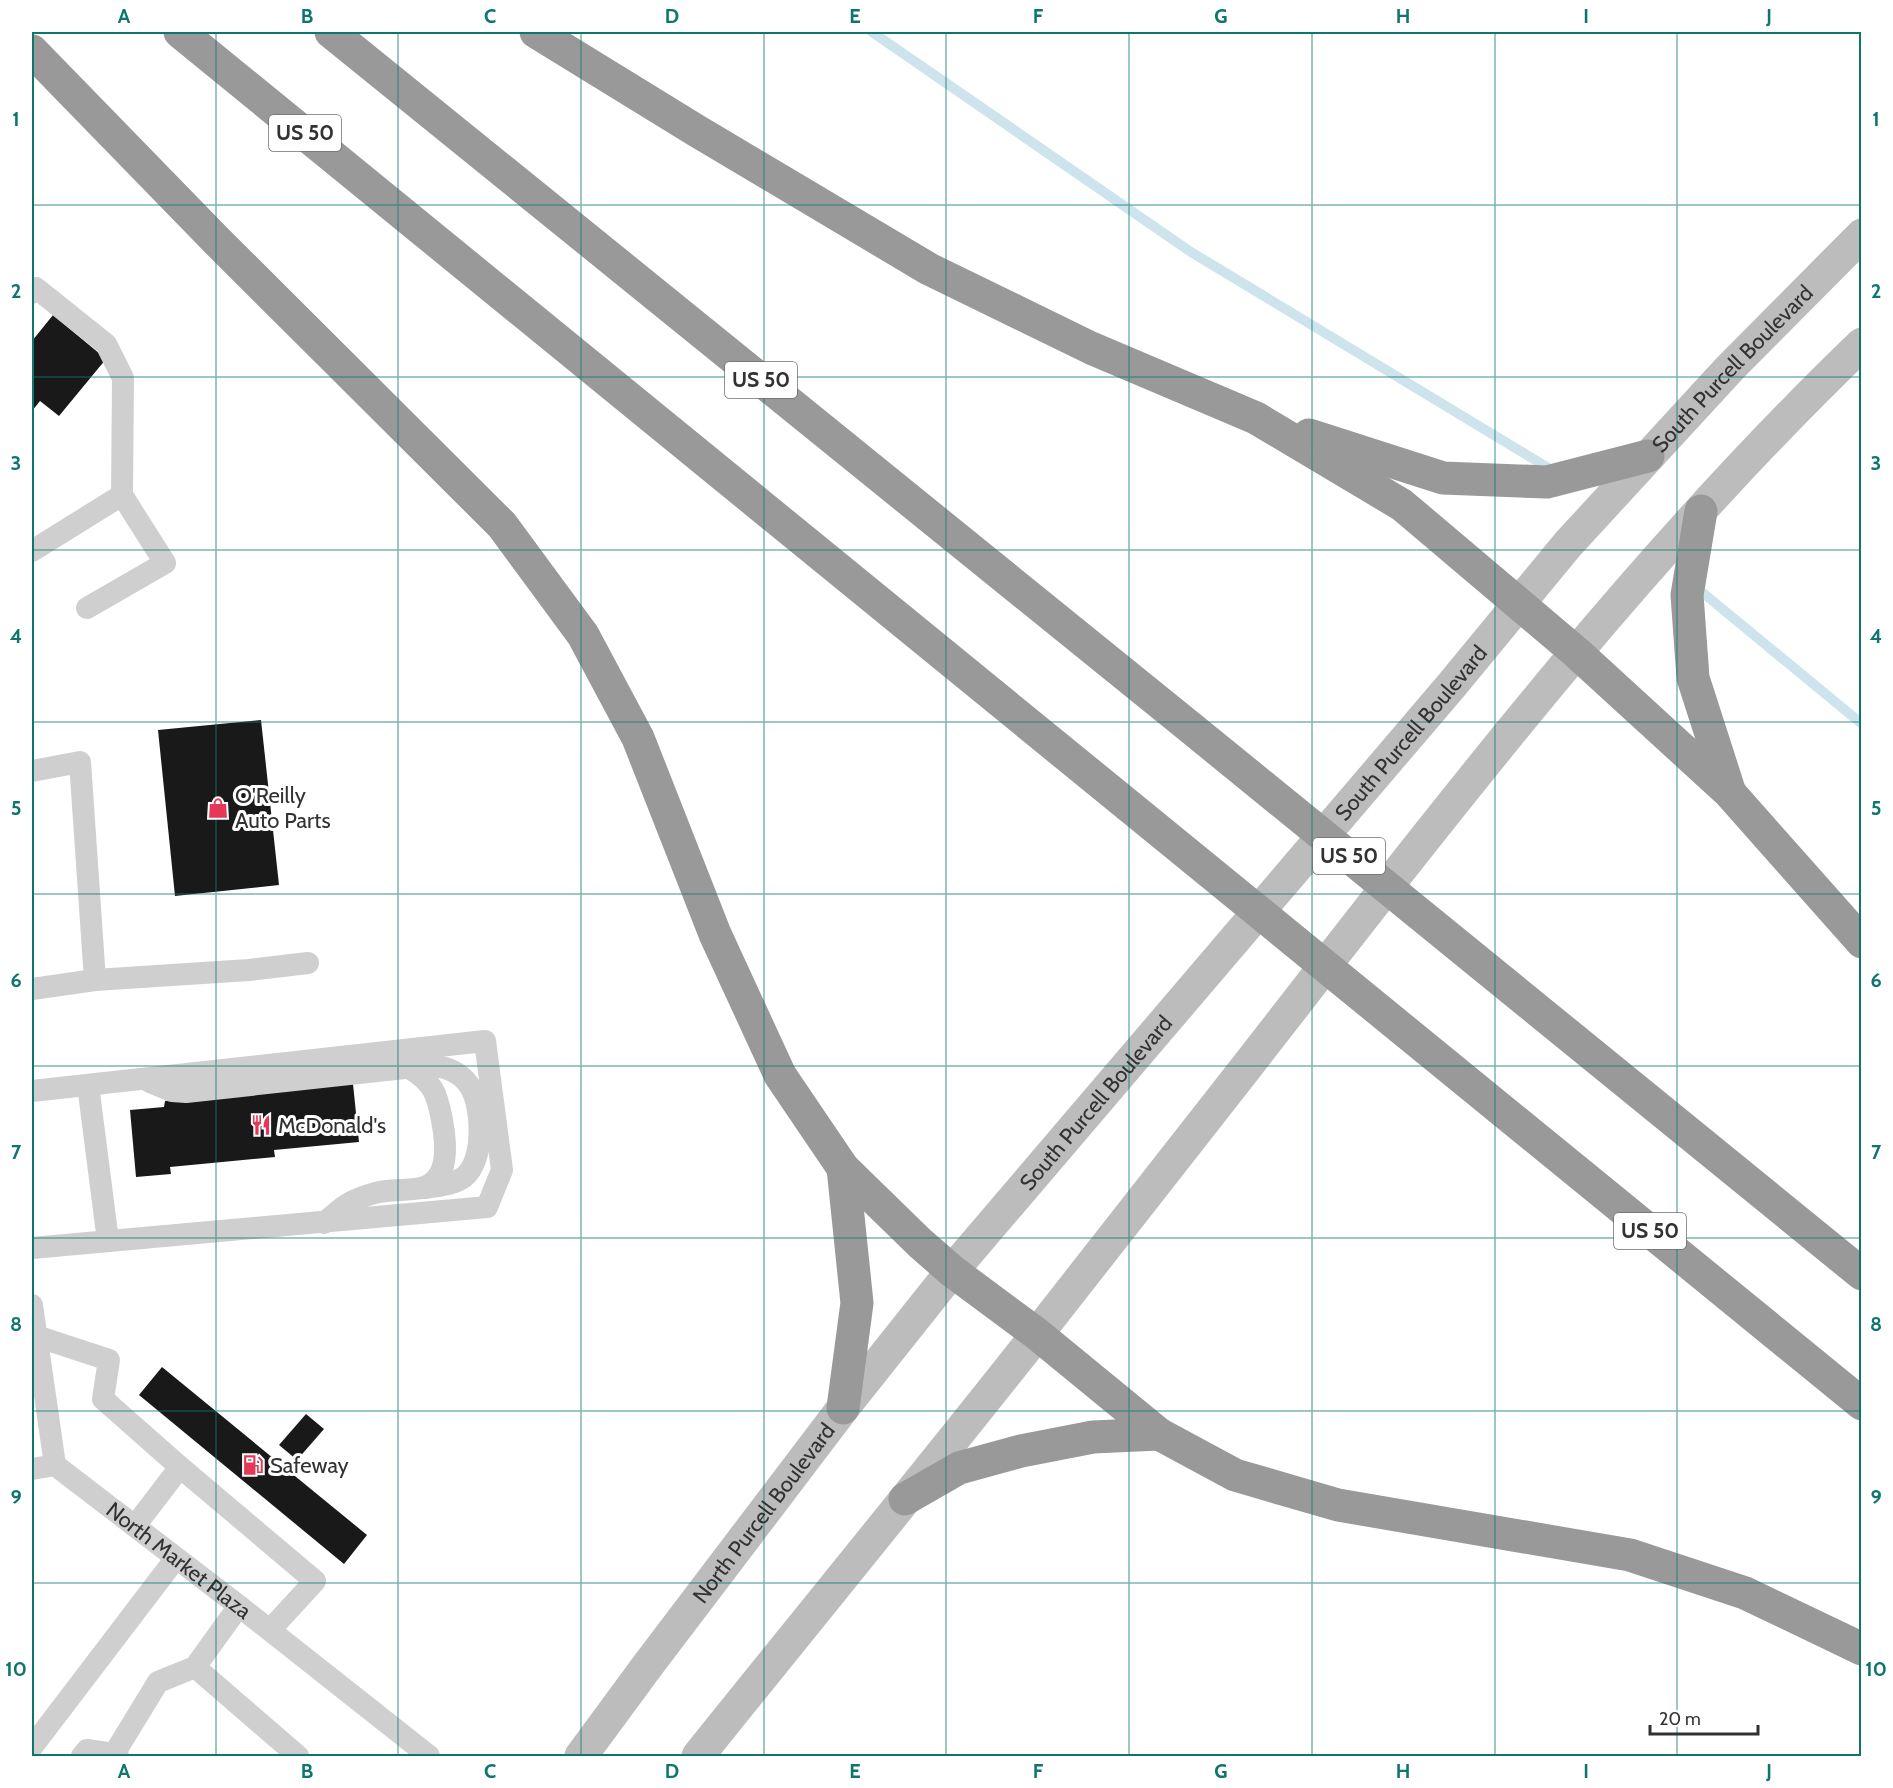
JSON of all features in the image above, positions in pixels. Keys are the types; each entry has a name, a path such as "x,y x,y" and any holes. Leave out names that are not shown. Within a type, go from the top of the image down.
{"highway":[{"name":"US 50","path":"180,32 1862,1404"},
{"name":"US 50","path":"331,32 1862,1274"},
{"path":"536,32 929,269 1091,348 1256,418 1443,478 1546,482 1648,456"},
{"path":"32,51 216,240 502,525 584,635 638,738 715,934 780,1075 843,1168 920,1243 1037,1334 1159,1434 1235,1475 1338,1505 1630,1555 1745,1593 1862,1648"},
{"path":"1256,418 1402,506 1577,653 1729,792 1862,942"},
{"path":"1701,511 1687,595 1693,678 1729,792"},
{"path":"843,1168 857,1303 843,1408"},
{"path":"905,1499 959,1468 1021,1451 1093,1437 1159,1434"}],"main road":[{"name":"South Purcell Boulevard","path":"952,1270 1451,686 1568,543 1770,327 1862,236"},
{"path":"698,1756 1037,1334 1480,768 1701,511 1804,399 1862,344"},
{"name":"North Purcell Boulevard","path":"580,1756 843,1408 952,1270"}],"lane":[{"path":"32,293 36,288 106,344 123,378 122,495 165,563 87,608"},
{"path":"32,551 122,495"},
{"path":"32,771 80,762 95,980"},
{"path":"32,989 95,980 249,970 308,963"},
{"path":"32,1091 484,1041 502,1170 487,1207 32,1248"},
{"path":"144,1079 172,1090 186,1092 437,1065 459,1075 469,1085 478,1119 480,1151 475,1166 464,1177 447,1185 377,1192 345,1203 324,1223"},
{"path":"409,1068 430,1084 438,1099 445,1137 442,1167 437,1179 424,1188"},
{"path":"88,1085 108,1241"},
{"path":"32,1305 55,1465 32,1469"},
{"path":"36,1336 110,1360 103,1400 315,1581 270,1630"},
{"name":"North Market Plaza","path":"55,1465 270,1630 429,1756"},
{"path":"135,1526 180,1467"},
{"path":"32,1747 176,1558"},
{"path":"82,1756 87,1750 115,1756 158,1682 195,1667 239,1606"},
{"path":"195,1667 298,1756"}],"building":[{"path":"53,315 106,359 59,416 40,401 32,411 32,341"},
{"name":"O'Reilly Auto Parts","path":"261,720 279,885 175,896 158,730"},
{"name":"McDonald's","path":"353,1084 359,1142 274,1150 275,1157 170,1167 171,1174 136,1177 130,1110 164,1107 165,1101"},
{"name":"Safeway","path":"162,1367 367,1535 344,1564 139,1395"},
{"path":"306,1414 324,1429 297,1460 279,1445"}],"waterway":[{"path":"872,32 1191,252 1555,472"},
{"path":"1703,593 1862,724"}],"place":[{"name":"O'Reilly Auto Parts","path":"218,808"},
{"name":"McDonald's","path":"261,1125"},
{"name":"Safeway","path":"253,1465"}]}
